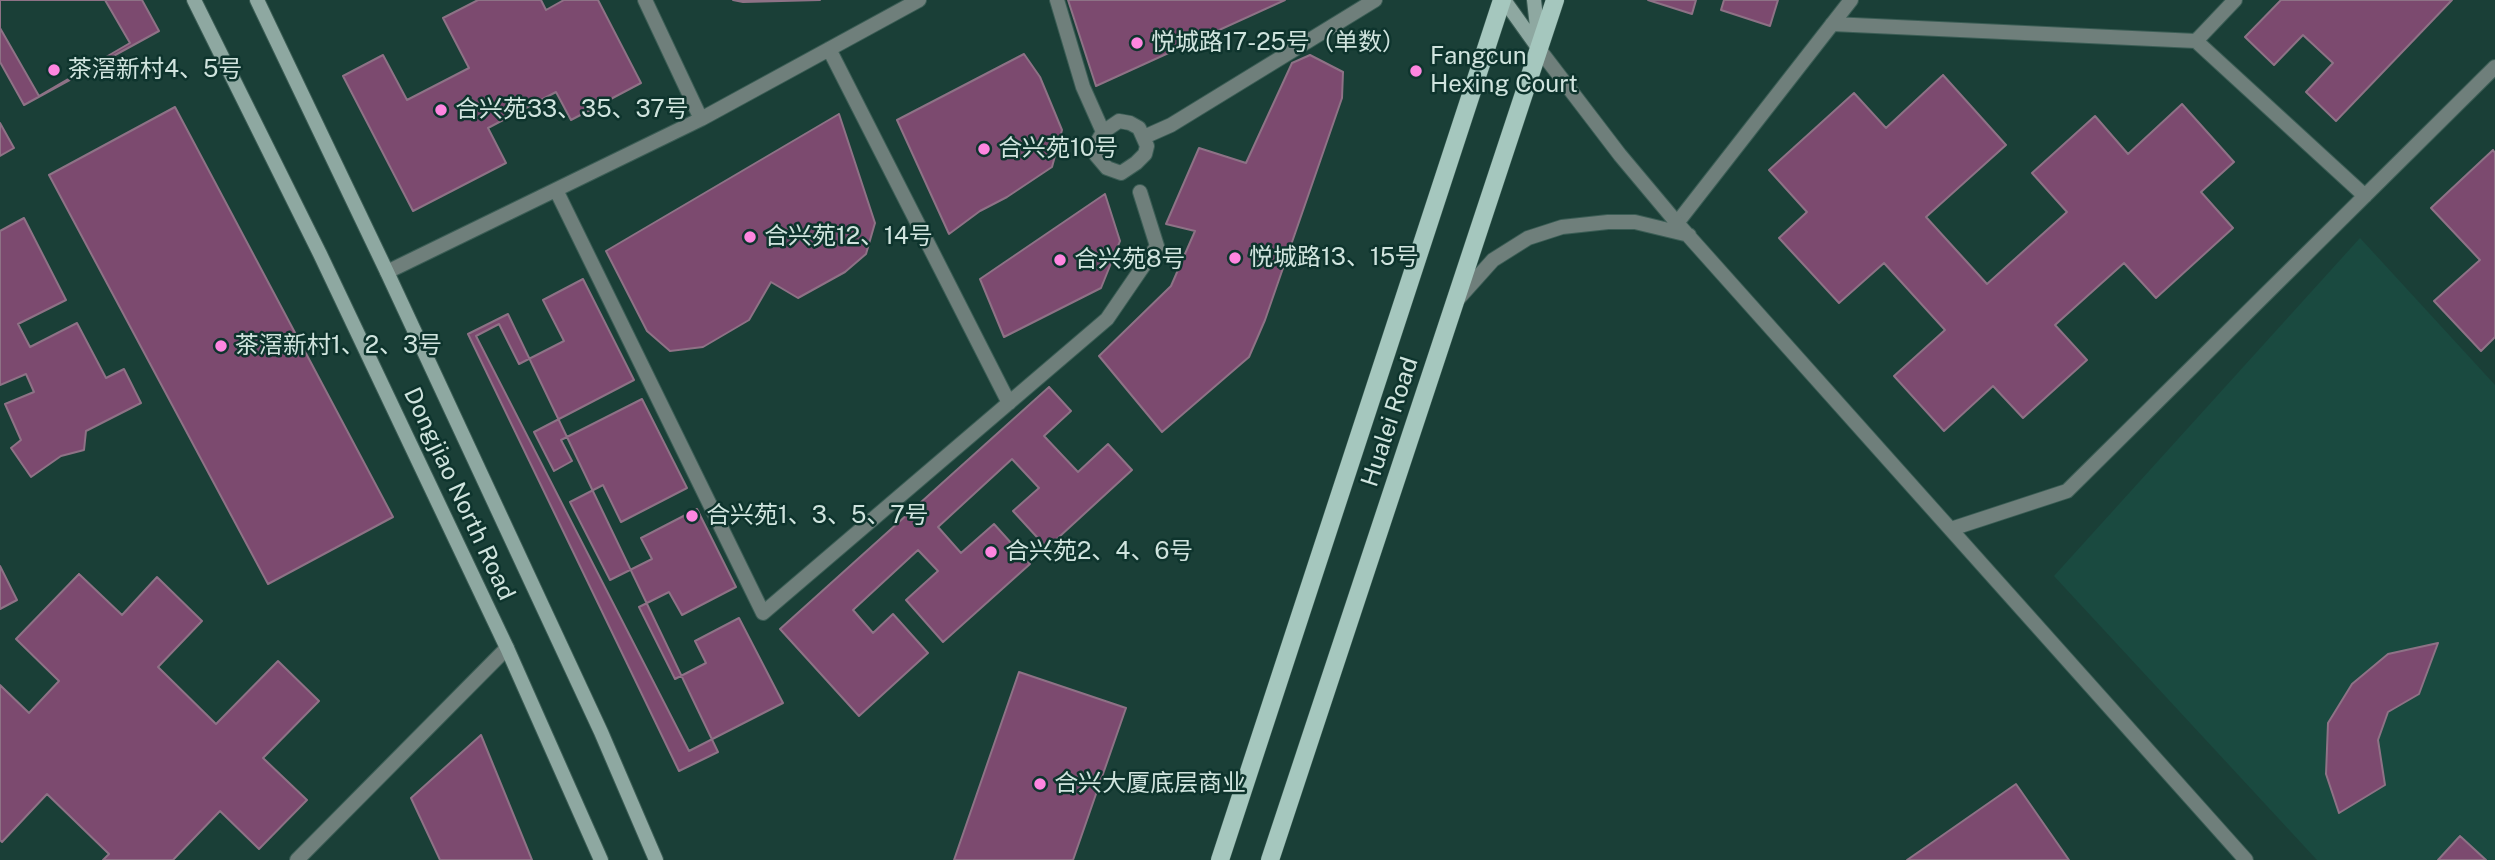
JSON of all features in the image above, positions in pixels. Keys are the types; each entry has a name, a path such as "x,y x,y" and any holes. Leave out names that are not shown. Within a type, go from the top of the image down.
{"main road":[{"name":"Dongjiao North Road","path":"194,0 320,254 506,648 601,860"},
{"name":"Dongjiao North Road","path":"257,0 601,732 656,860"},
{"path":"1503,0 1539,50"},
{"name":"Hualei Road","path":"1220,860 1503,0"},
{"path":"1534,0 1539,50"},
{"name":"Hualei Road","path":"1270,860 1555,0"}],"street":[{"path":"645,0 701,119"},
{"path":"387,272 701,119 919,0"},
{"path":"1057,0 1083,87 1103,132"},
{"path":"1144,137 1171,125 1375,0"},
{"path":"1677,223 1851,0"},
{"path":"2196,40 2235,0"},
{"path":"1832,24 2196,40 2365,196"},
{"path":"829,49 1009,403"},
{"path":"1539,50 1620,155 1677,223 2246,860"},
{"path":"1951,529 2067,491 2495,67"},
{"path":"1119,121 1130,122 1139,128 1144,137 1147,146 1145,154 1121,173 1107,168 1096,155 1096,144 1103,132 1119,121"},
{"path":"556,190 763,613 1107,319 1157,246 1130,167"},
{"path":"1457,300 1493,260 1528,238 1562,227 1635,222 1689,236"},
{"path":"297,860 506,648"}],"shaded area":[{"path":"2360,238 2495,385 2495,860 2317,860 2054,576"}],"building":[{"name":"茶滘新村4、5号","path":"0,0 142,0 159,31 24,105 0,62"},
{"name":"茶滘新村4、5号","path":"0,0 105,0 130,43 39,96 0,28"},
{"name":"合兴苑33、35、37号","path":"478,0 541,0 546,10 564,0 598,0 641,83 571,120 556,92 488,128 506,163 413,211 343,76 383,55 407,100 469,68 443,18"},
{"path":"733,0 820,0 743,2"},
{"name":"悦城路17-25号（单数）","path":"1068,0 1285,0 1096,86"},
{"path":"1648,0 1696,0 1692,14"},
{"path":"1724,0 1778,0 1770,26 1721,10"},
{"path":"2281,0 2452,0 2336,121 2306,92 2333,63 2303,35 2274,65 2245,37"},
{"name":"合兴苑10号","path":"1024,54 1040,77 1062,130 1052,167 1007,197 980,211 949,234 897,120"},
{"name":"悦城路13、15号","path":"1310,55 1343,72 1342,98 1265,320 1249,357 1162,432 1099,356 1171,286 1195,231 1166,224 1199,148 1246,163 1292,63"},
{"path":"1943,75 2006,145 1926,217 1987,284 2067,212 2032,173 2095,116 2128,154 2182,104 2234,162 2201,192 2233,228 2156,298 2124,263 2055,325 2087,360 2023,418 1993,386 1944,431 1894,376 1945,330 1884,263 1839,303 1779,238 1807,212 1769,170 1854,93 1886,128"},
{"name":"茶滘新村1、2、3号","path":"175,107 393,517 268,584 49,175"},
{"name":"合兴苑12、14号","path":"839,114 875,223 866,254 845,272 798,298 771,282 749,320 703,347 670,351 647,331 606,251"},
{"path":"0,123 14,148 0,156"},
{"path":"2493,150 2495,337 2481,351 2434,301 2480,260 2431,208"},
{"name":"合兴苑8号","path":"1105,194 1120,241 1101,288 1004,337 980,279"},
{"path":"24,218 66,300 18,324 30,347 77,323 106,378 124,369 141,403 86,431 84,450 61,456 31,477 11,448 21,440 5,404 34,392 26,374 0,385 0,231"},
{"name":"合兴苑1、3、5、7号","path":"583,279 634,380 534,432 554,471 572,461 561,440 642,399 687,488 621,522 603,485 570,502 610,580 652,559 641,538 697,509 736,587 682,615 669,592 639,607 675,679 706,663 695,641 739,618 783,703 689,751 476,336 499,324 519,364 564,341 543,300"},
{"path":"508,314 718,752 679,771 468,334"},
{"name":"合兴苑2、4、6号","path":"1049,387 1071,411 1044,436 1078,472 1108,444 1132,470 1047,548 1013,511 1039,488 1012,459 938,527 961,553 994,524 1030,564 943,642 906,600 938,571 918,550 853,610 873,633 893,614 928,653 859,716 780,629"},
{"path":"0,566 17,600 0,609"},
{"path":"79,574 122,615 157,577 202,621 158,667 216,724 278,661 319,701 263,758 307,800 259,849 220,811 173,860 103,860 109,854 47,794 2,842 0,840 0,685 29,713 59,681 16,639"},
{"path":"2438,643 2419,694 2388,712 2378,740 2385,785 2339,813 2326,774 2328,723 2352,684 2388,654"},
{"name":"合兴大厦底层商业","path":"1019,672 1126,708 1073,860 954,860"},
{"path":"481,735 532,860 440,860 411,798"},
{"path":"2016,784 2069,860 1907,860"},
{"path":"2460,836 2486,860 2438,860"}],"place":[{"name":"悦城路17-25号（单数）","path":"1137,43"},
{"name":"茶滘新村4、5号","path":"54,70"},
{"name":"Fangcun Hexing Court","path":"1416,71"},
{"name":"合兴苑33、35、37号","path":"441,110"},
{"name":"合兴苑10号","path":"984,149"},
{"name":"合兴苑12、14号","path":"750,237"},
{"name":"悦城路13、15号","path":"1235,258"},
{"name":"合兴苑8号","path":"1060,260"},
{"name":"茶滘新村1、2、3号","path":"221,346"},
{"name":"合兴苑1、3、5、7号","path":"692,516"},
{"name":"合兴苑2、4、6号","path":"991,552"},
{"name":"合兴大厦底层商业","path":"1040,784"}]}
